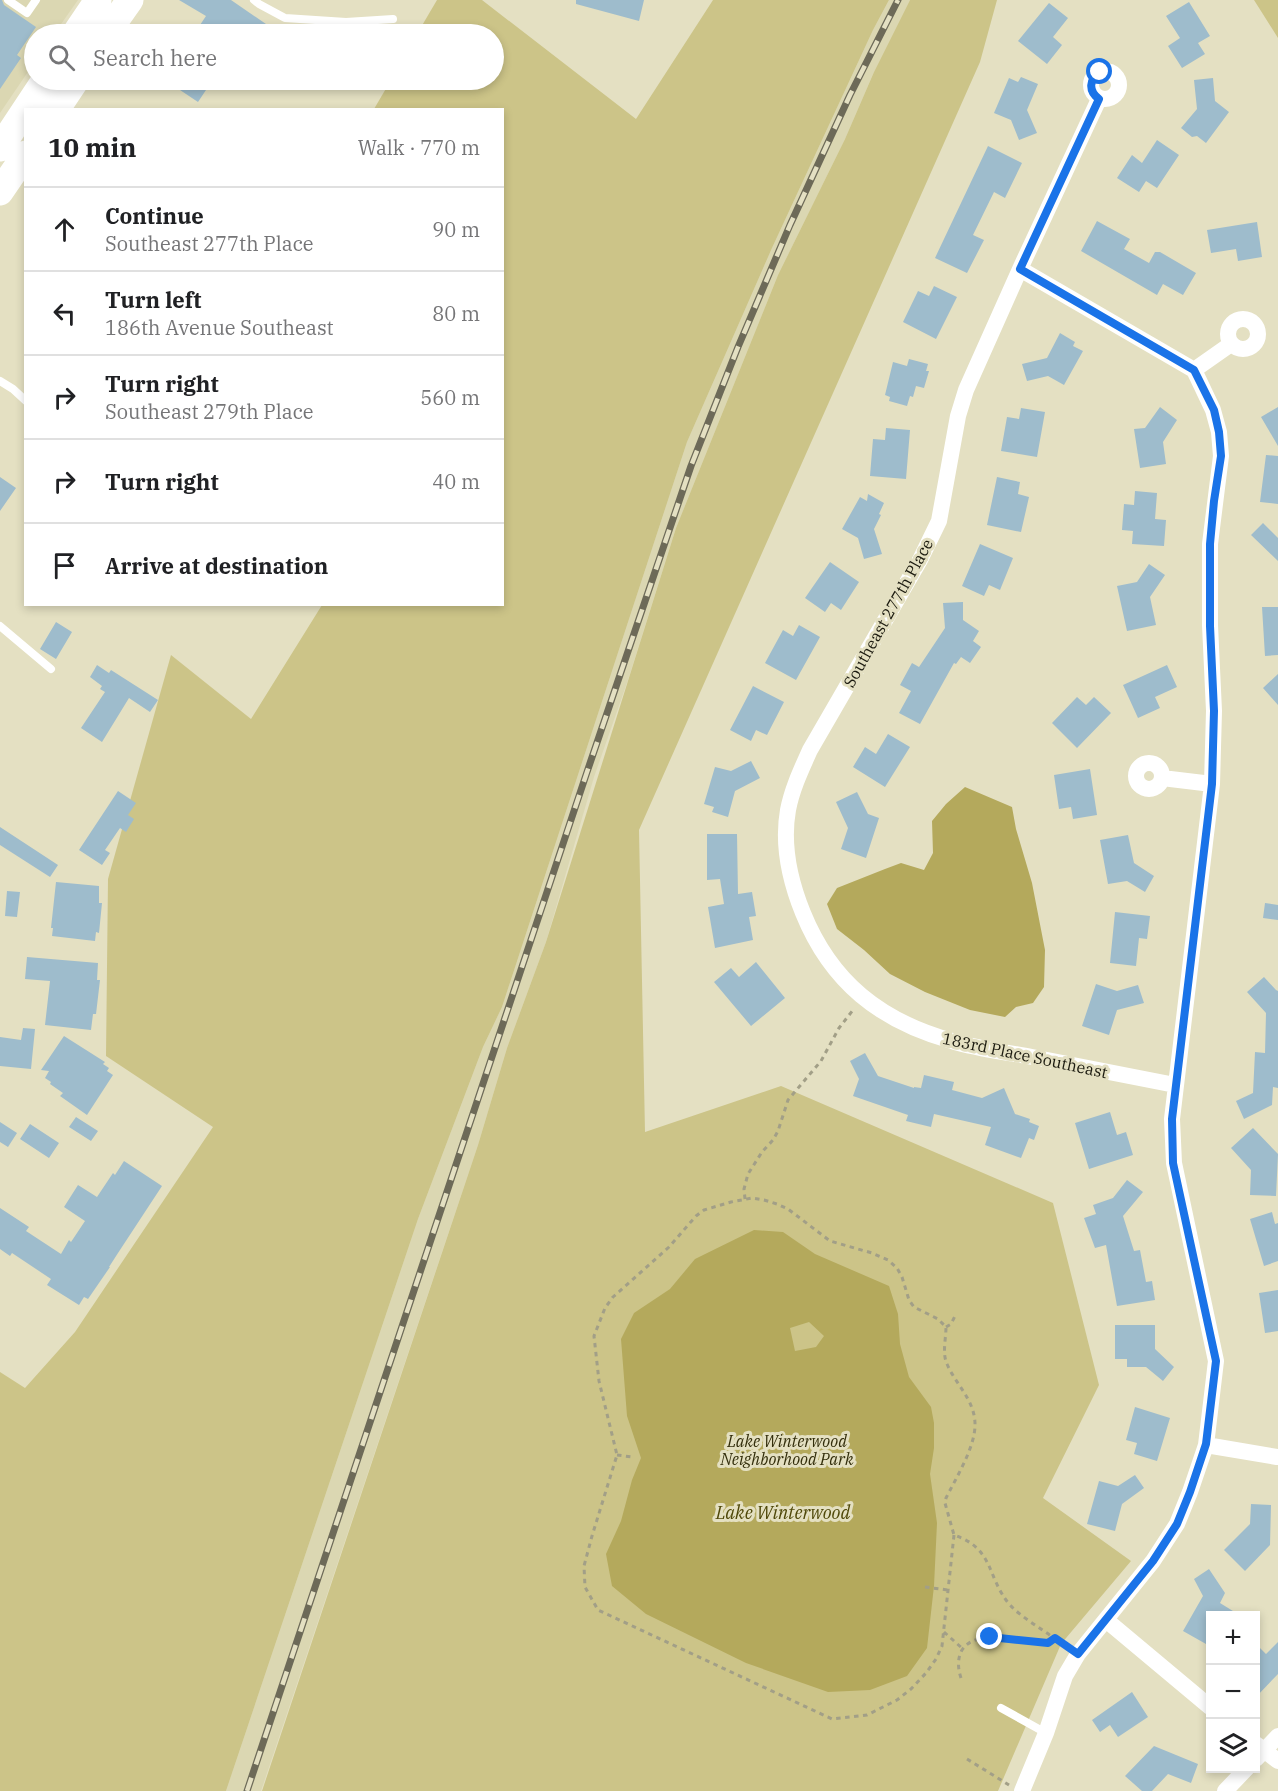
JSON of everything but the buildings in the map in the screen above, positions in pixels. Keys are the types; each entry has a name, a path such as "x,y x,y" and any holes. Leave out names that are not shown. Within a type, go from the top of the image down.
{"main road":[{"path":"82,24 98,0"},
{"path":"113,24 130,0"},
{"path":"26,108 38,90"},
{"path":"57,108 69,90"},
{"path":"0,148 24,112"},
{"path":"0,192 24,157"}],"street":[{"name":"Southeast 277th Place","path":"788,861 786,838 788,811 797,780 810,750 920,560 939,521 958,416 966,390 1099,99"},
{"path":"1020,269 1194,370 1214,410 1221,456 1210,544 1210,626 1214,711 1212,784 1172,1119 1173,1163 1216,1361 1206,1444 1177,1524 1153,1561 1078,1654 1065,1676 1046,1732 1020,1791"},
{"path":"1194,370 1230,344"},
{"path":"1162,778 1212,784"},
{"name":"183rd Place Southeast","path":"788,861 798,900 809,928 823,953 845,980 893,1019 953,1042 1175,1085"},
{"path":"1206,1444 1278,1456 1278,1464"},
{"path":"1106,1620 1206,1704"},
{"path":"1260,1750 1278,1736"},
{"path":"1260,1752 1278,1761"},
{"path":"1225,1791 1242,1773"}],"lane":[{"path":"8,0 27,13 36,0"},
{"path":"254,0 285,18 346,22 393,19"},
{"path":"0,381 24,399"},
{"path":"0,626 51,669"},
{"path":"1001,1707 1046,1732"}],"path":[{"path":"745,1199 744,1189 748,1174 762,1152 774,1140 788,1101 820,1061 839,1028 864,997"},
{"path":"745,1199 764,1200 777,1204 788,1209 830,1241 872,1252 888,1260 897,1268 902,1277 909,1300 914,1307 946,1327 946,1363 971,1404 975,1424 967,1454 945,1503 954,1535 942,1646 926,1673 911,1689 897,1700 867,1715 832,1719 598,1610 585,1587 584,1566 617,1455 599,1381 594,1336 605,1308 623,1286 669,1247 696,1216 704,1210 745,1199"},
{"path":"946,1327 951,1324 956,1314"},
{"path":"617,1455 632,1457"},
{"path":"954,1535 967,1540 983,1554 995,1582 1012,1607 1078,1654"},
{"path":"925,1587 948,1590"},
{"path":"944,1632 963,1648"},
{"path":"961,1678 958,1665 959,1655 970,1642 990,1637 1048,1643 1055,1638"},
{"path":"967,1759 1020,1791"}],"shaded area":[{"path":"0,0 78,0 61,24 24,24 24,78 0,113"},
{"path":"889,0 910,0 778,275 676,528 628,680 594,777 546,942 507,1048 478,1145 261,1791 226,1791 418,1219 483,1047 502,1007 687,442 772,248"}],"green space":[{"path":"437,0 482,0 636,119 713,0 889,0 772,248 687,442 502,1007 483,1047 418,1219 226,1791 0,1791 0,1372 25,1388 75,1332 213,1127 106,1056 108,879 171,655 251,719 321,606 504,606 504,108 375,108 385,90 504,90 504,24 423,24"},
{"name":"Lake Winterwood Neighborhood Park","path":"910,0 997,0 980,62 639,830 645,1132 781,1086 1053,1203 1099,1385 1043,1498 1131,1561 1061,1644 998,1791 262,1791 478,1145 507,1048 546,942 676,528 778,275"},
{"path":"1254,0 1278,0 1278,38"}],"water":[{"path":"965,787 1012,807 1032,883 1045,950 1044,987 1033,1003 1016,1007 1005,1017 970,1010 925,992 890,974 837,929 827,904 837,888 901,863 924,870 933,853 932,821"},
{"name":"Lake Winterwood","path":"754,1230 783,1232 815,1254 889,1286 898,1314 900,1344 909,1377 931,1407 934,1423 934,1448 930,1474 937,1523 934,1586 927,1648 907,1676 870,1690 828,1692 746,1663 646,1614 612,1586 606,1554 621,1521 632,1480 641,1458 627,1416 621,1339 634,1313 670,1289 695,1259","holes":["809,1322 824,1336 816,1347 795,1351 790,1328"]}],"railway":[{"path":"247,1791 691,466 790,225 850,95 898,0"}],"route":[{"path":"990,1637 1048,1643 1055,1638 1078,1654 1153,1561 1177,1524 1206,1444 1216,1361 1173,1163 1172,1119 1212,784 1214,711 1210,626 1210,544 1221,456 1219,432 1214,410 1194,370 1020,269 1099,99 1092,91 1091,85 1095,75 1100,72"}]}
